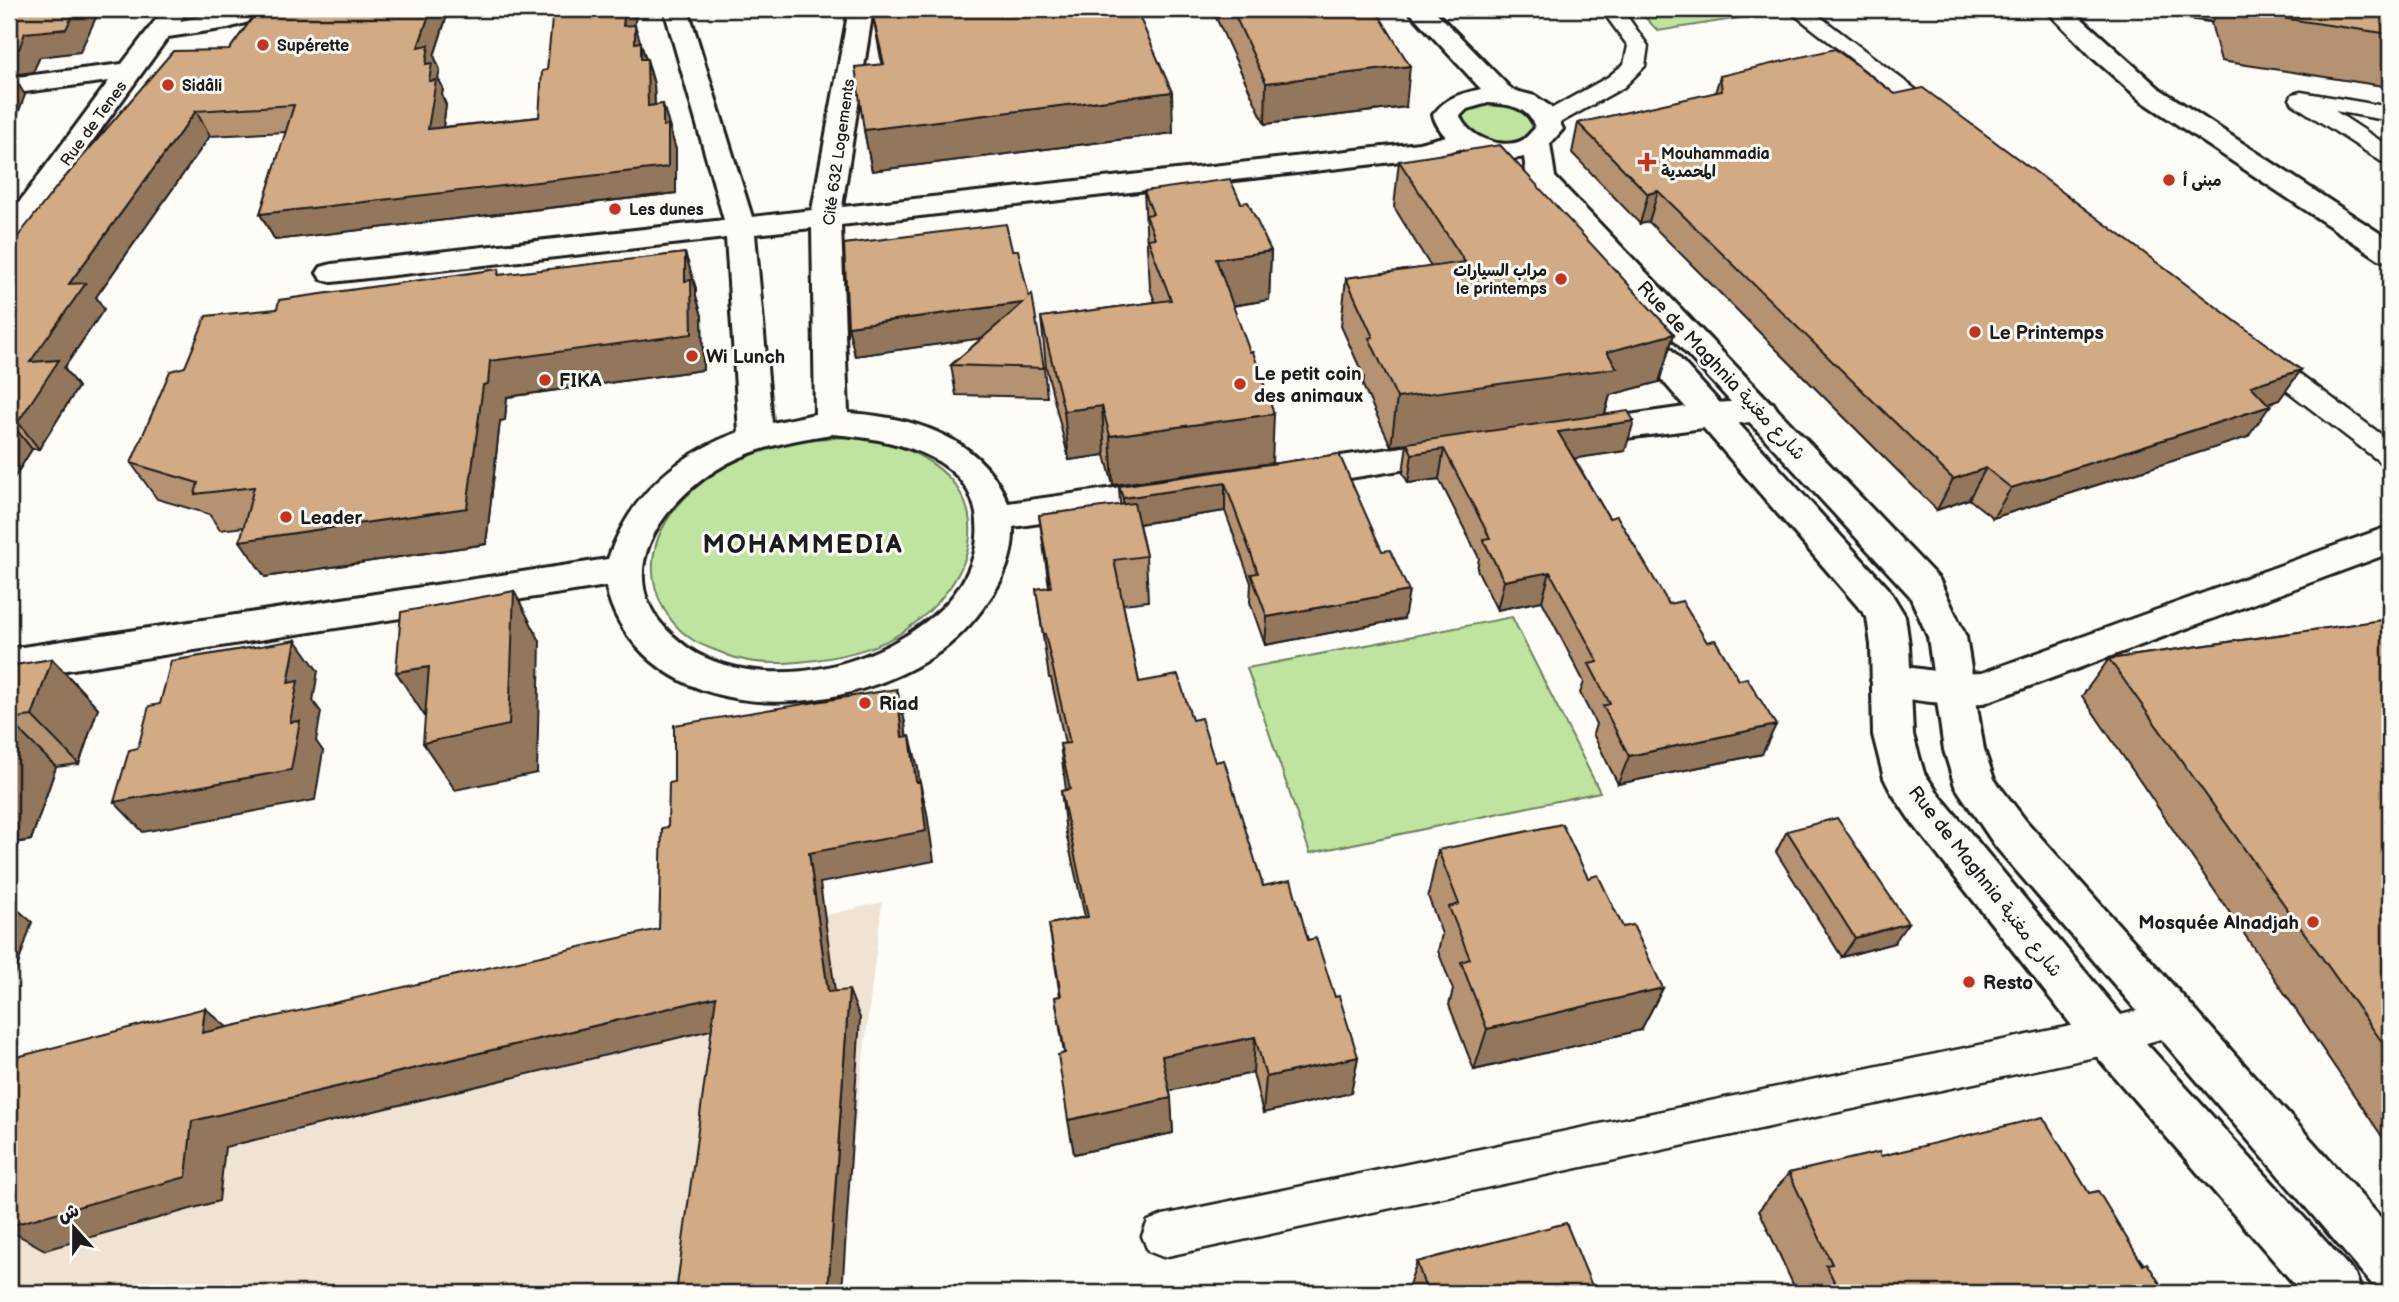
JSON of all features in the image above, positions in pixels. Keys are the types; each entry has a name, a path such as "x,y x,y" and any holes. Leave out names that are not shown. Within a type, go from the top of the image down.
{"street":[{"name":"Rue de Tenes","path":"9,236 176,9"},
{"path":"160,31 228,21 267,9"},
{"path":"676,9 740,226 756,438"},
{"name":"Cité 632 Logements","path":"832,423 826,216 861,9"},
{"path":"332,273 1469,144 1508,150 1542,132 1532,105 1503,96 1419,9"},
{"path":"2057,9 2151,95 2390,253"},
{"path":"2180,9 2285,23"},
{"path":"9,86 131,71"},
{"name":"Rue de Maghnia شارع مغنية","path":"1503,96 1472,97 1450,108 1446,124 1469,144 1875,598 1886,616 1894,735 1905,778 1925,808 2109,1036 2336,1293"},
{"name":"Rue de Maghnia شارع مغنية","path":"1542,132 1541,179 1926,589 1947,637 1964,750 1976,786 2011,834 2390,1266"},
{"path":"1548,438 1713,414 1761,411"},
{"path":"832,423 879,426 922,437 957,457 983,484 996,517 994,558 973,600 935,638 882,668 820,685 757,687 700,674 656,648 630,612 624,570 635,533 659,497 694,467 737,444 785,429 832,423"},
{"path":"1258,480 1492,446"},
{"path":"996,517 1203,488"},
{"path":"1892,680 1956,689 1984,688 2390,538"},
{"path":"9,664 624,570"}],"lane":[{"path":"1542,132 1616,82 1634,66 1638,46 1624,23 1611,9"},
{"path":"1797,9 1956,128"},
{"path":"2390,114 2301,99 2390,157"},
{"path":"2245,346 2390,455"},
{"path":"1163,1236 2109,1036 2175,1019"}],"shaded area":[{"path":"882,902 835,1293 9,1293 9,1108"}],"green space":[{"path":"1637,9 1772,9 1772,13 1658,31"},
{"path":"1491,102 1510,105 1526,113 1534,123 1533,130 1521,139 1496,144 1473,137 1459,118 1470,107"},
{"path":"857,437 898,446 935,466 957,487 968,512 970,537 963,563 949,588 928,612 901,633 871,648 794,662 771,663 737,659 701,645 682,631 667,615 658,596 653,571 655,548 664,526 677,506 715,473 758,451 794,442"},
{"path":"1512,617 1600,792 1310,853 1247,668"}],"building":[{"path":"9,9 76,9 66,29 25,33 19,49 9,50"},
{"path":"259,9 431,9 418,47 429,45 426,64 432,63 429,81 436,80 428,129 539,117 542,71 547,70 553,9 625,9 623,26 635,25 635,43 641,42 641,59 647,59 648,106 663,104 663,126 668,125 668,167 260,214 294,105 196,111 69,284 86,283 30,362 59,360 18,422 9,426 9,278 16,269 9,269 9,248 55,189 173,51 229,50"},
{"path":"877,9 1136,9 1172,92 864,130 855,67 884,64 873,16 879,15"},
{"path":"1232,9 1300,9 1307,18 1376,10 1410,66 1266,83"},
{"path":"2247,9 2390,9 2390,34 2248,13"},
{"name":"Le Printemps","path":"1835,49 1895,94 1923,88 2301,370 2251,386 2270,406 2011,488 1986,468 1953,479 1658,191 1648,194 1578,123 1722,91 1720,76"},
{"path":"1500,145 1674,334 1607,352 1617,368 1397,398 1369,338 1373,337 1346,278 1465,262 1399,161"},
{"path":"1230,179 1241,203 1248,202 1271,251 1216,259 1274,414 1110,436 1102,406 1064,411 1041,317 1171,300 1148,239 1155,238 1146,215 1153,214 1144,191"},
{"path":"1006,224 1012,250 1018,250 1029,297 1032,294 1044,368 951,365 1023,303 848,326 844,244"},
{"path":"685,253 685,281 691,280 692,334 490,361 488,384 483,385 467,508 240,541 254,487 195,494 198,483 131,463 170,371 185,367 206,316 277,309 279,300 499,269 498,275"},
{"path":"1628,411 1634,421 1558,432 1609,518 1617,516 1669,604 1682,601 1707,642 1715,640 1739,680 1747,678 1776,725 1629,756 1603,706 1610,704 1589,664 1598,662 1550,572 1504,581 1483,539 1490,538 1444,449 1412,454 1407,443"},
{"path":"1339,454 1382,551 1390,550 1409,591 1267,617 1251,574 1258,573 1225,483 1123,498 1119,486"},
{"path":"1134,503 1146,556 1114,560 1139,682 1178,675 1192,720 1201,718 1215,762 1224,760 1263,886 1291,880 1308,940 1316,938 1335,997 1339,996 1358,1057 1266,1077 1255,1037 1162,1056 1171,1098 1068,1120 1058,1055 1065,1053 1055,997 1061,996 1049,924 1088,917 1061,791 1070,789 1060,744 1070,743 1043,634 1036,589 1051,587 1039,515"},
{"path":"514,591 509,725 423,743 429,667 396,672 401,612"},
{"name":"Mosquée Alnadjah","path":"2390,619 2390,1053 2109,659"},
{"path":"296,640 288,683 298,681 290,722 300,721 291,770 114,802 129,750 138,748 149,706 160,704 171,661"},
{"path":"52,659 32,716 9,719 9,666"},
{"path":"897,689 902,737 910,736 916,782 920,782 926,831 809,853 828,992 849,990 828,1293 676,1293 716,997 192,1121 186,1177 9,1226 9,1059 205,1008 202,1033 659,929 662,828 668,827 669,783 674,782 674,725"},
{"path":"1837,818 1908,923 1855,938 1787,831"},
{"path":"1562,824 1588,878 1598,875 1623,927 1633,925 1663,988 1487,1029 1461,962 1470,959 1449,907 1459,904 1438,850"},
{"path":"2043,1117 2089,1193 2098,1191 2143,1265 2147,1263 2166,1293 1840,1293 1826,1265 1832,1264 1789,1173 1879,1152 1881,1156"},
{"path":"1566,1223 1595,1293 1427,1293 1417,1262"}],"place":[{"name":"Supérette","path":"263,45"},
{"name":"Sidâli","path":"168,85"},
{"name":"Mouhammadia المحمدية","path":"1647,162"},
{"name":"مبنى أ","path":"2169,180"},
{"name":"Les dunes","path":"615,209"},
{"name":"مراب السيارات le printemps","path":"1561,279"},
{"name":"Le Printemps","path":"1975,332"},
{"name":"Wi Lunch","path":"692,356"},
{"name":"FIKA","path":"545,380"},
{"name":"Le petit coin des animaux","path":"1240,384"},
{"name":"Leader","path":"286,517"},
{"name":"Riad","path":"865,703"},
{"name":"Mosquée Alnadjah","path":"2313,922"},
{"name":"Resto","path":"1969,982"}],"district":[{"name":"MOHAMMEDIA","path":"803,544"}]}
